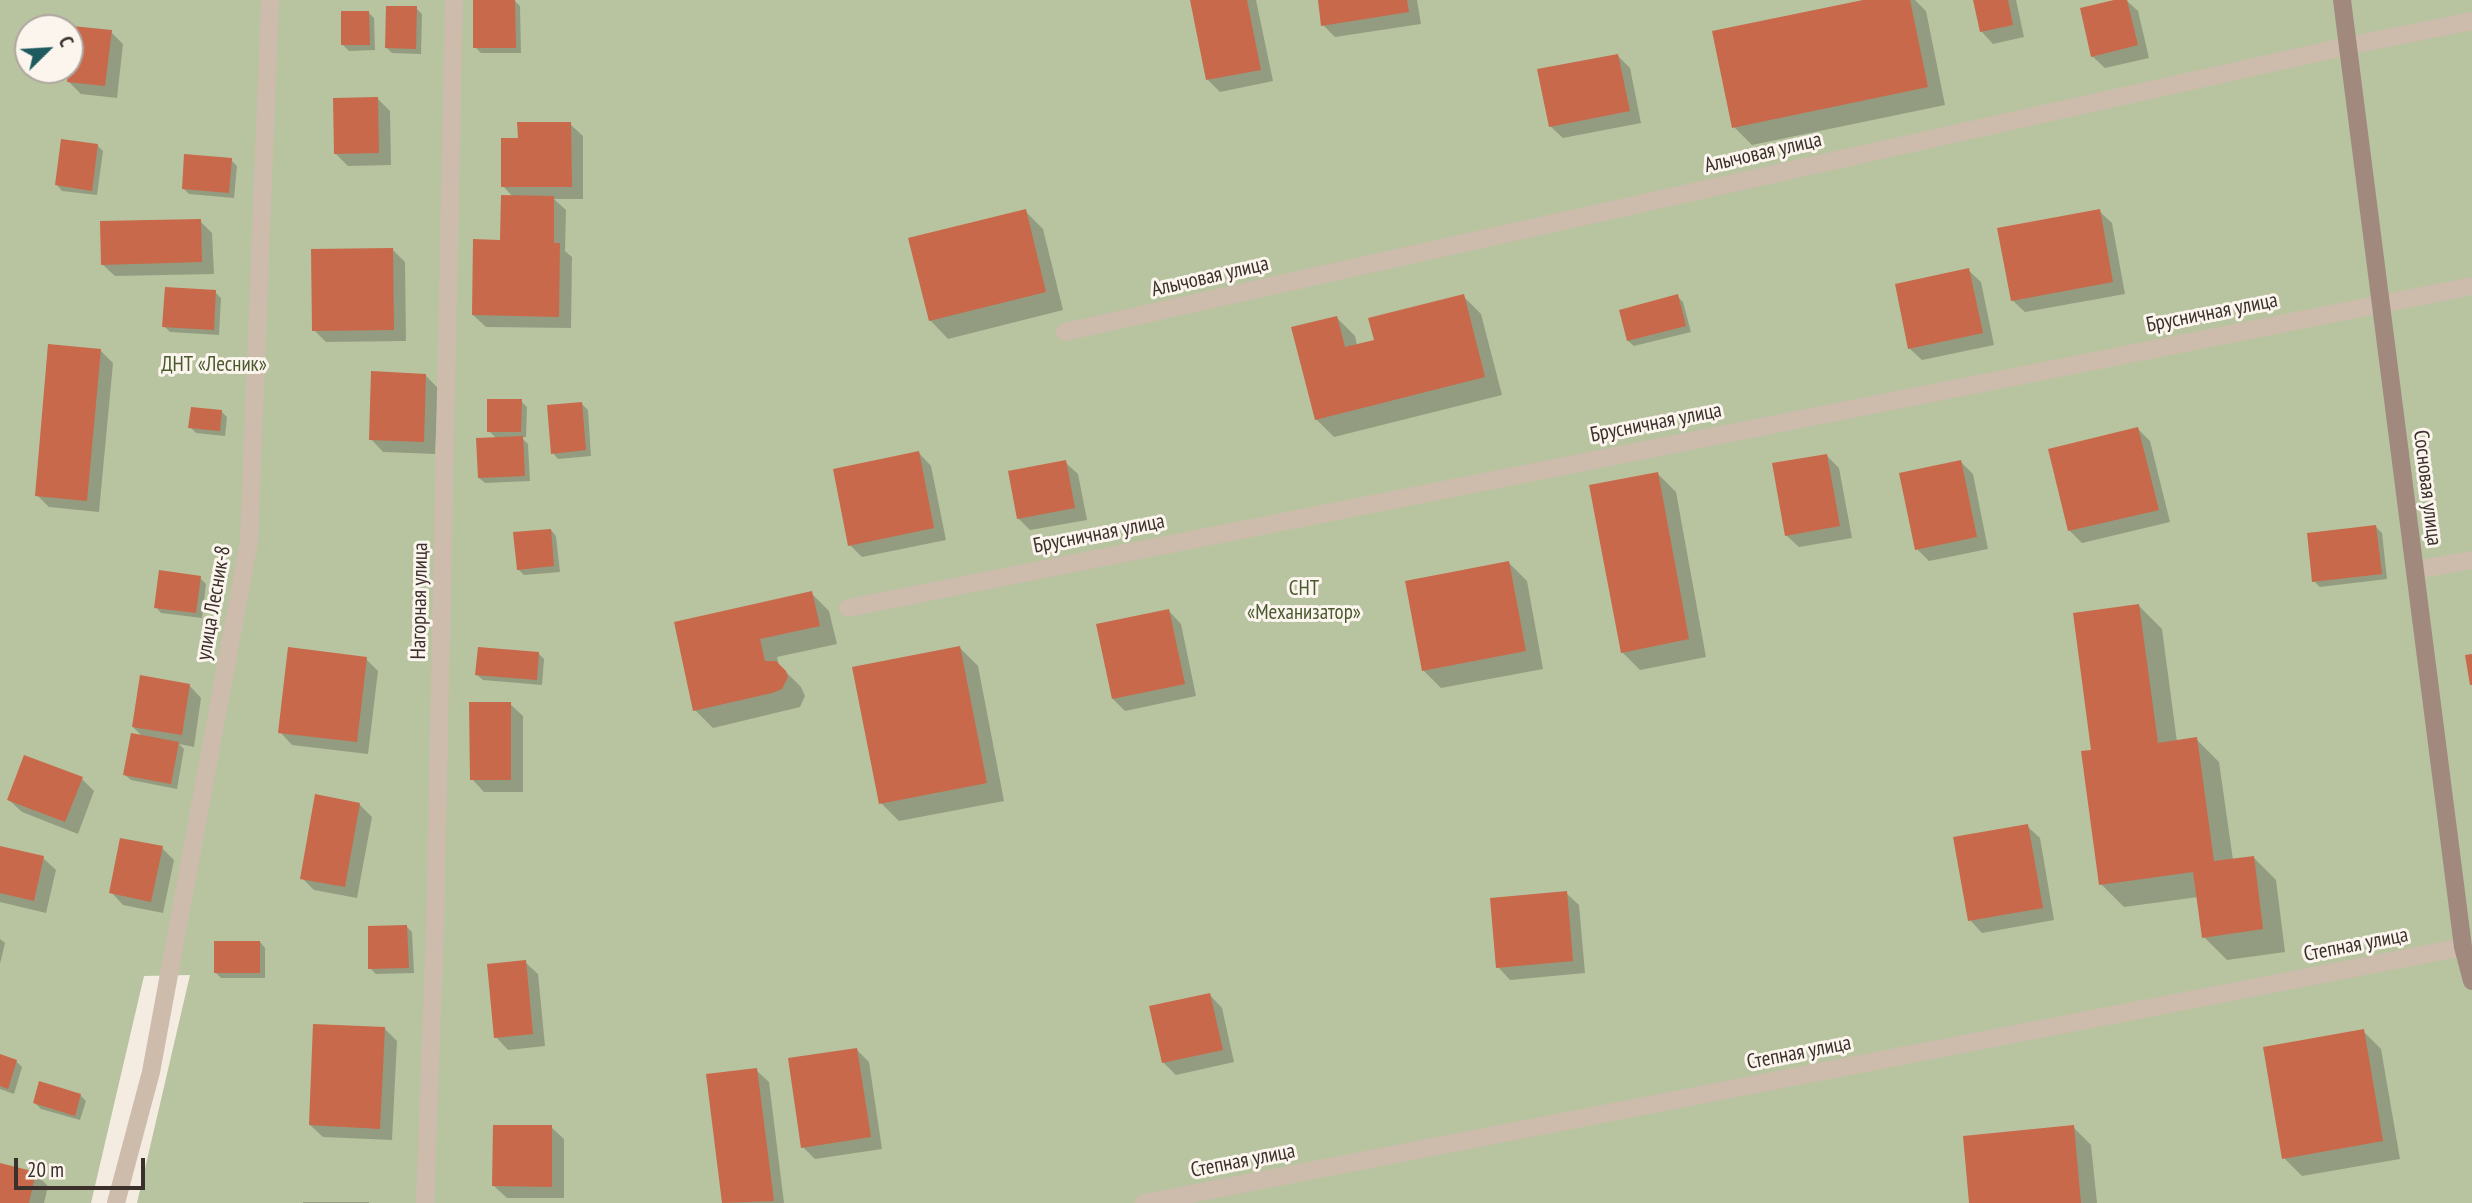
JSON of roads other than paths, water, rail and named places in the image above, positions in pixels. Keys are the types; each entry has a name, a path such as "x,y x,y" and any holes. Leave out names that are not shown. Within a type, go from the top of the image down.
{"street":[{"name":"улица Лесник-8","path":"116,1203 151,1072 249,541 271,0"},
{"name":"Нагорная улица","path":"425,1203 436,902 454,0"},
{"name":"Сосновая улица","path":"2342,0 2463,947 2472,981"},
{"name":"Алычовая улица","path":"1065,332 2348,46 2472,21"},
{"name":"Брусничная улица","path":"848,608 2472,286"},
{"path":"2415,570 2472,560"},
{"name":"Степная улица","path":"1144,1203 2463,947"}],"park label":[{"name":"ДНТ «Лесник»","path":"214,365"},
{"name":"СНТ «Механизатор»","path":"1304,601"}]}
